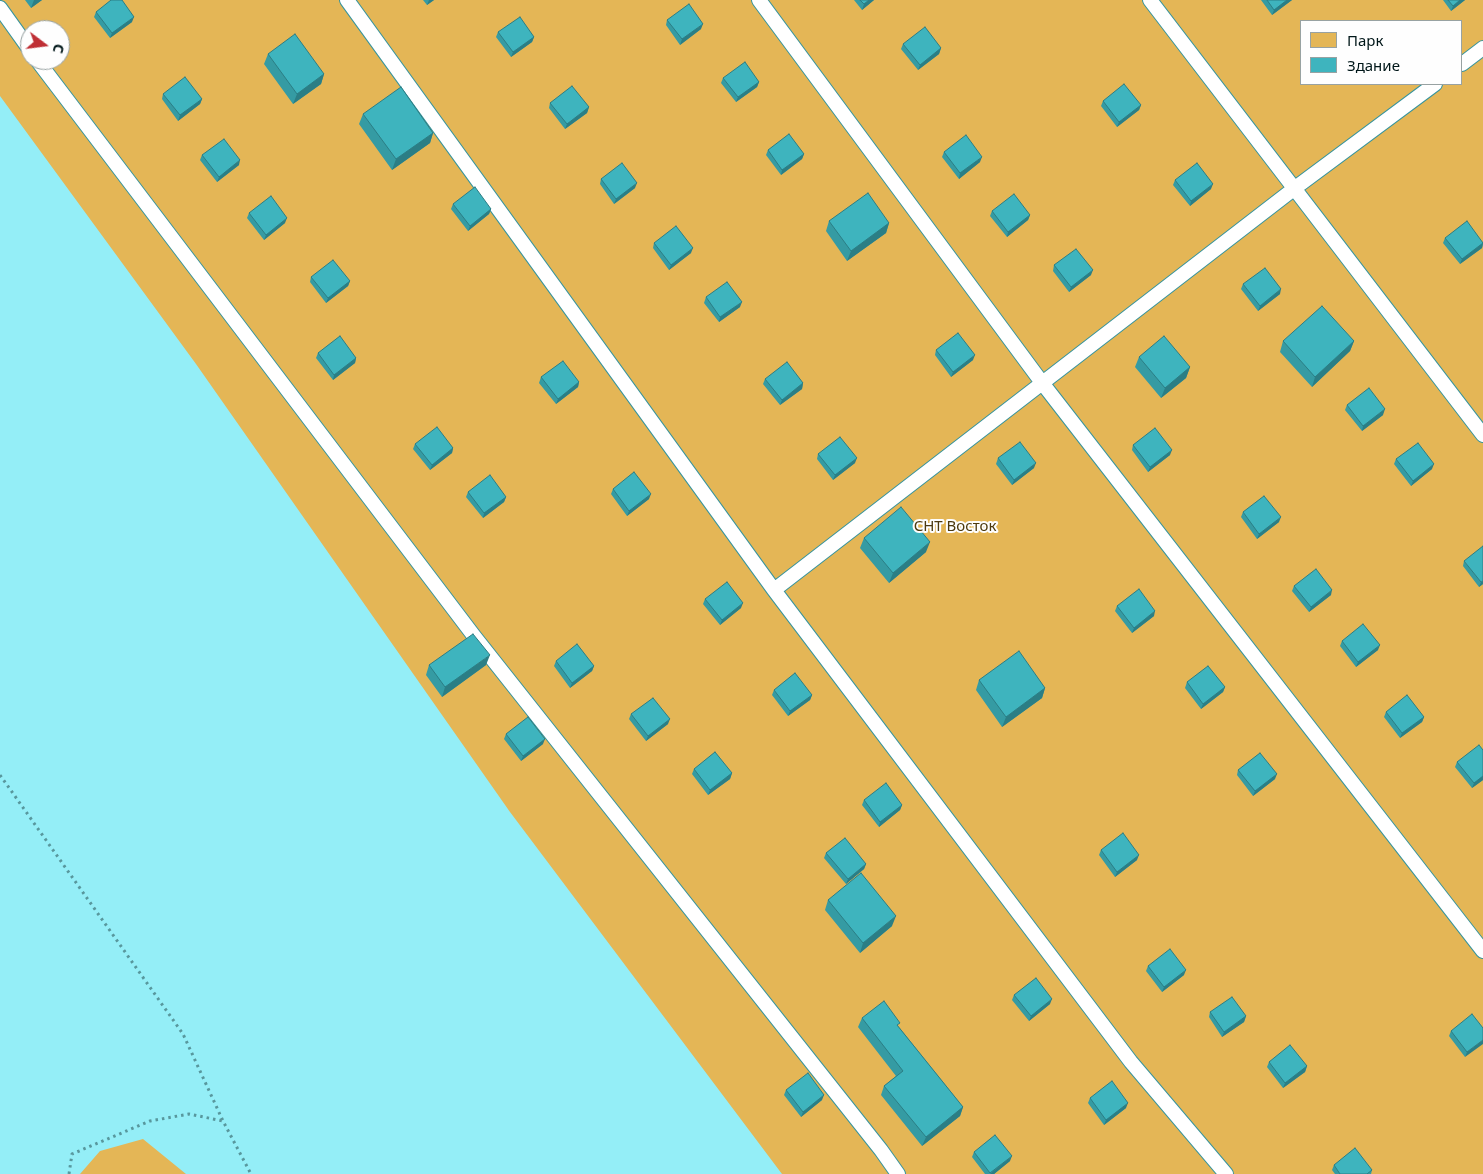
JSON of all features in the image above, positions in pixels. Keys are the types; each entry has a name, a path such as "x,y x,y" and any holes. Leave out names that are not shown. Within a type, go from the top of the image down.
{"lane":[{"path":"347,0 774,590 1131,1062 1226,1174"},
{"path":"759,0 1043,384 1483,951"},
{"path":"1150,0 1483,435"},
{"path":"0,8 20,36"},
{"path":"1463,63 1483,48"},
{"path":"46,70 474,636 881,1150 898,1174"},
{"path":"774,590 1295,188 1434,85"}],"path":[{"path":"0,775 183,1034 223,1121 251,1174"},
{"path":"69,1174 72,1154 150,1121 189,1114 223,1121"}],"green space":[{"name":"СНТ Восток","path":"0,0 1483,0 1483,1174 782,1174 510,812 196,364 0,96"},
{"path":"143,1139 186,1174 80,1174 100,1151"}],"building":[{"path":"111,0 122,0 134,17 112,33 96,12"},
{"path":"860,0 869,0 864,4"},
{"path":"1267,0 1287,0 1274,10"},
{"path":"1448,0 1460,0 1453,6"},
{"path":"689,4 703,24 682,39 667,20"},
{"path":"520,17 534,37 513,52 498,32"},
{"path":"925,27 941,48 920,65 903,44"},
{"path":"295,34 324,74 297,94 268,54"},
{"path":"745,62 759,82 738,97 723,78"},
{"path":"185,77 202,99 180,115 163,94"},
{"path":"1124,84 1141,105 1119,122 1103,101"},
{"path":"572,86 589,107 567,124 550,103"},
{"path":"401,87 433,133 396,159 363,114"},
{"path":"789,134 804,154 782,170 768,150"},
{"path":"966,135 982,157 960,173 944,152"},
{"path":"224,139 240,160 219,177 202,155"},
{"path":"622,163 637,183 616,199 601,179"},
{"path":"1197,163 1213,184 1191,201 1175,180"},
{"path":"475,187 491,209 470,226 453,204"},
{"path":"868,193 889,223 851,251 829,221"},
{"path":"1014,194 1030,215 1008,232 992,211"},
{"path":"271,196 287,218 266,235 249,213"},
{"path":"1467,221 1483,243 1462,259 1445,238"},
{"path":"676,226 693,248 671,265 654,243"},
{"path":"1076,249 1093,270 1071,287 1054,265"},
{"path":"333,260 350,281 328,298 311,277"},
{"path":"1265,268 1281,289 1260,306 1243,284"},
{"path":"727,282 742,302 720,317 706,297"},
{"path":"1322,306 1354,341 1315,377 1283,341"},
{"path":"958,333 975,355 953,372 936,350"},
{"path":"340,336 356,358 334,375 318,353"},
{"path":"1164,336 1190,367 1165,388 1139,357"},
{"path":"563,361 579,382 558,399 541,377"},
{"path":"787,362 803,383 782,400 765,379"},
{"path":"1369,388 1385,409 1363,426 1347,405"},
{"path":"437,427 453,448 432,465 415,444"},
{"path":"1155,428 1172,450 1150,467 1133,445"},
{"path":"840,437 857,458 835,475 818,454"},
{"path":"1020,442 1036,463 1014,480 998,458"},
{"path":"1418,443 1434,464 1413,481 1396,459"},
{"path":"634,472 651,494 629,511 613,489"},
{"path":"490,475 506,497 484,513 468,492"},
{"path":"1264,496 1281,517 1259,534 1243,512"},
{"path":"901,507 930,542 893,573 864,538"},
{"path":"1483,546 1483,581 1481,582 1464,561"},
{"path":"1316,569 1332,590 1311,607 1294,586"},
{"path":"727,582 743,603 722,620 705,599"},
{"path":"1139,589 1155,611 1134,628 1117,606"},
{"path":"1363,624 1380,645 1358,662 1342,641"},
{"path":"473,634 490,655 445,687 429,665"},
{"path":"577,644 594,666 572,683 556,661"},
{"path":"1019,651 1045,688 1006,717 979,680"},
{"path":"1208,666 1225,687 1203,704 1187,682"},
{"path":"795,673 812,695 790,711 774,690"},
{"path":"1407,695 1424,717 1402,733 1386,712"},
{"path":"653,698 670,719 648,736 631,714"},
{"path":"528,717 545,739 523,756 506,734"},
{"path":"1479,745 1483,750 1483,776 1474,783 1457,762"},
{"path":"715,752 732,773 710,790 694,769"},
{"path":"1260,753 1277,774 1255,791 1238,770"},
{"path":"886,783 902,805 880,822 864,800"},
{"path":"1123,833 1139,855 1117,872 1101,850"},
{"path":"845,838 866,864 848,879 826,853"},
{"path":"861,873 896,916 863,943 828,900"},
{"path":"1170,949 1186,970 1164,987 1148,966"},
{"path":"1036,978 1052,999 1031,1016 1014,995"},
{"path":"1232,997 1246,1016 1224,1032 1210,1012"},
{"path":"884,1001 900,1023 897,1025 963,1107 926,1137 884,1086 903,1071 862,1018"},
{"path":"1472,1014 1483,1028 1483,1040 1467,1052 1451,1031"},
{"path":"1290,1045 1307,1066 1285,1083 1269,1062"},
{"path":"808,1073 824,1095 803,1112 786,1090"},
{"path":"1112,1081 1128,1103 1106,1120 1090,1098"},
{"path":"995,1135 1012,1156 990,1173 974,1152"},
{"path":"1355,1148 1372,1170 1367,1174 1340,1174 1334,1165"}]}
